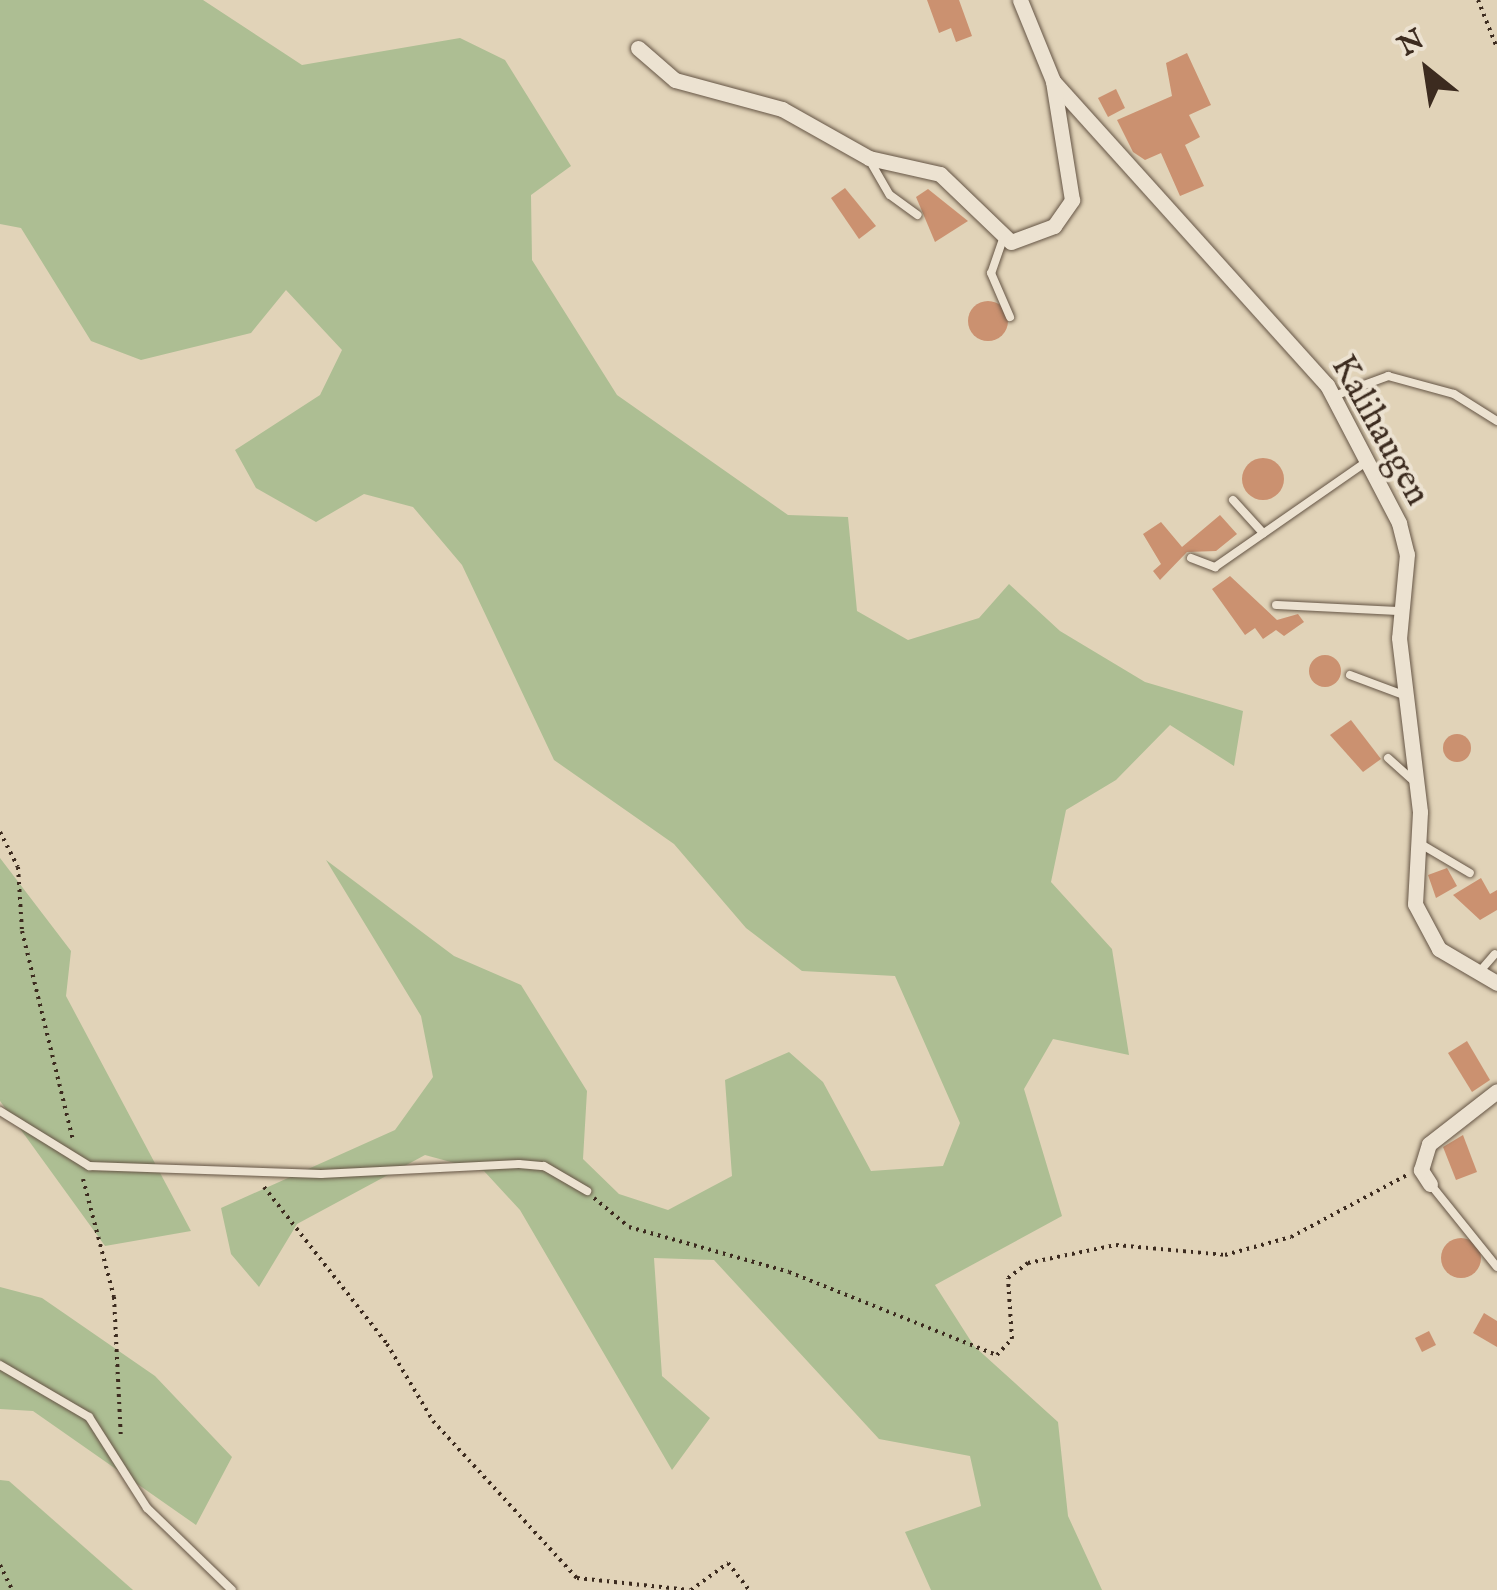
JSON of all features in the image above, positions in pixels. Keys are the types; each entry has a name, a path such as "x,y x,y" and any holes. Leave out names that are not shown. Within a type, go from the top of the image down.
{"street":[{"name":"Kalihaugen","path":"1003,239 1041,234 1072,200 1074,169 1053,82 1020,0"},
{"path":"638,48 675,80 782,109 869,158 950,180 1003,239"},
{"name":"Kalihaugen","path":"1053,82 1334,396 1404,540 1399,610 1419,784 1420,921 1438,949 1481,970 1497,983"},
{"path":"1426,1177 1441,1131 1497,1091"}],"lane":[{"path":"869,158 890,196 918,215"},
{"path":"1003,239 991,272 1010,317"},
{"path":"1334,396 1388,376 1454,394 1497,420"},
{"path":"1191,558 1215,567 1366,462"},
{"path":"1233,500 1263,534"},
{"path":"1276,604 1399,610"},
{"path":"1350,675 1408,696"},
{"path":"1388,758 1419,784"},
{"path":"1419,843 1470,873"},
{"path":"1481,970 1495,954"},
{"path":"0,1111 78,1163 244,1165 321,1174 544,1166 587,1191"},
{"path":"1426,1177 1497,1267"},
{"path":"0,1365 73,1404 118,1452 167,1531 232,1590"}],"path":[{"path":"1478,0 1497,48"},
{"path":"0,832 18,867 34,970 78,1163 114,1297 118,1452"},
{"path":"244,1165 387,1344 433,1421 576,1578 690,1590 728,1563 749,1590"},
{"path":"587,1191 628,1228 788,1272 997,1354 1012,1339 1006,1285 1028,1263 1116,1245 1225,1255 1291,1236 1426,1177"},
{"path":"0,1565 12,1590"}],"green space":[{"path":"0,0 203,0 302,65 460,38 505,60 571,166 531,195 532,260 617,395 788,515 848,517 857,611 908,640 979,618 1009,584 1060,631 1145,682 1243,711 1234,766 1170,725 1116,780 1066,810 1051,882 1112,949 1129,1055 1053,1039 1024,1089 1062,1216 935,1285 974,1346 1058,1422 1068,1516 1102,1590 931,1590 905,1532 981,1506 970,1456 879,1439 714,1260 654,1258 662,1376 710,1418 672,1470 520,1210 484,1171 425,1155 297,1224 259,1287 231,1254 221,1208 395,1130 433,1077 421,1016 326,860 454,956 521,985 587,1091 583,1159 619,1194 668,1210 732,1176 725,1080 789,1052 823,1082 871,1171 943,1166 960,1123 895,976 802,971 746,928 674,844 554,760 462,565 413,507 364,494 316,522 256,488 235,450 320,395 342,350 286,290 251,333 141,360 91,341 21,228 0,224"},
{"path":"0,858 71,951 66,996 191,1231 105,1246 0,1101"},
{"path":"0,1287 42,1298 155,1376 232,1457 196,1525 33,1411 0,1409"},
{"path":"0,1480 9,1481 133,1590 0,1590"}],"building":[{"path":"927,0 959,0 972,36 956,42 951,28 939,33"},
{"path":"1187,53 1211,105 1189,115 1200,137 1185,145 1204,186 1180,196 1161,153 1145,160 1133,152 1117,120 1172,96 1166,63"},
{"path":"1116,89 1125,108 1108,117 1098,98"},
{"path":"845,188 876,226 859,239 831,198"},
{"path":"928,189 968,221 935,242 916,197"},
{"path":"988,301 1002,307 1008,321 1002,335 988,341 974,335 968,321 974,307"},
{"path":"1263,458 1278,464 1284,479 1278,494 1263,500 1248,494 1242,479 1248,464"},
{"path":"1220,515 1237,534 1216,551 1187,552 1160,580 1153,571 1161,564 1143,534 1161,522 1182,547"},
{"path":"1230,576 1277,620 1298,614 1304,622 1284,636 1276,630 1263,639 1255,628 1245,635 1212,589"},
{"path":"1325,655 1336,660 1341,671 1336,682 1325,687 1314,682 1309,671 1314,660"},
{"path":"1351,720 1381,759 1363,772 1330,735"},
{"path":"1457,734 1467,738 1471,748 1467,758 1457,762 1447,758 1443,748 1447,738"},
{"path":"1447,868 1457,886 1436,898 1428,875"},
{"path":"1481,878 1490,894 1497,890 1497,910 1480,920 1453,895"},
{"path":"1467,1041 1490,1080 1472,1092 1448,1053"},
{"path":"1463,1135 1477,1172 1456,1180 1443,1147"},
{"path":"1461,1238 1475,1244 1481,1258 1475,1272 1461,1278 1447,1272 1441,1258 1447,1244"},
{"path":"1484,1313 1497,1321 1497,1347 1473,1333"},
{"path":"1429,1331 1436,1345 1422,1352 1415,1338"}]}
